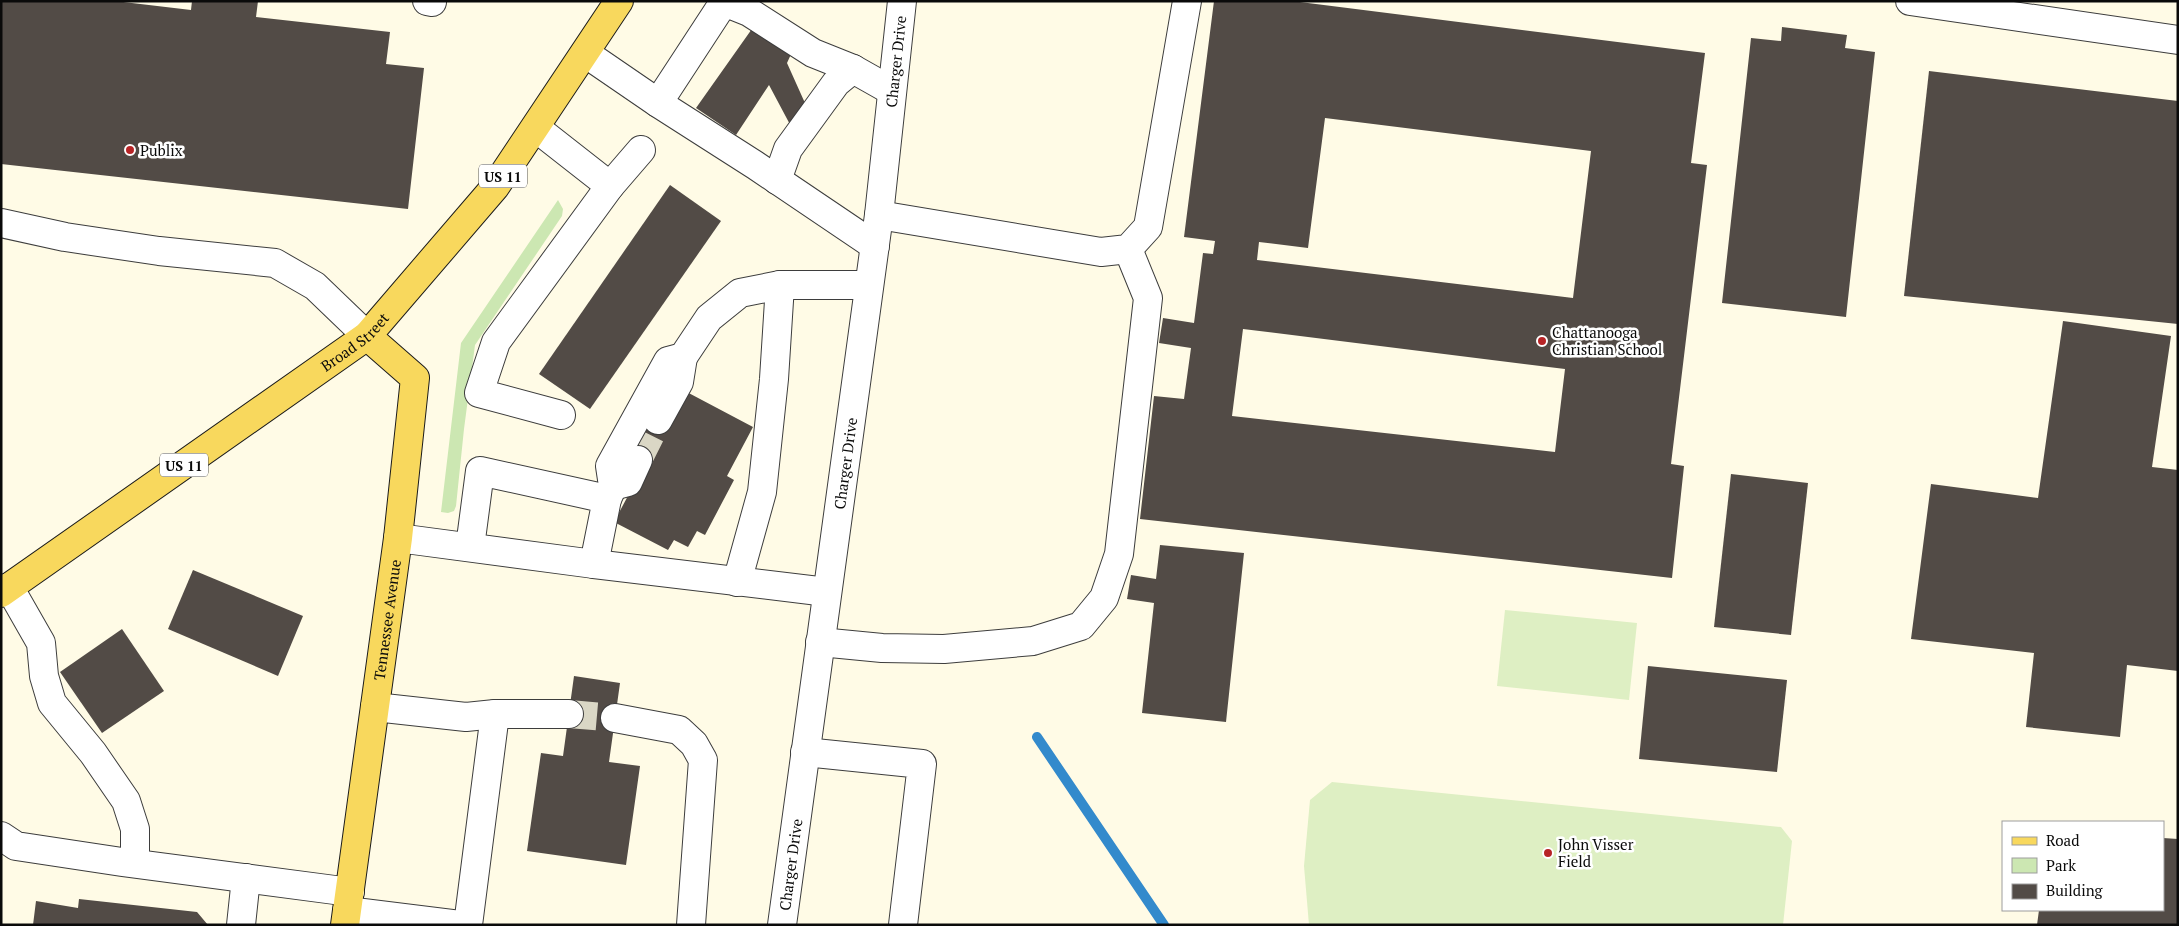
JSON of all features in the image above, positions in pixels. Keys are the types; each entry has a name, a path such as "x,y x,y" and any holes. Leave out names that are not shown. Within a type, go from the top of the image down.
{"main road":[{"name":"Broad Street","path":"5,590 367,336 495,187 619,1"},
{"name":"Tennessee Avenue","path":"347,909 398,538 415,378 367,336"}],"street":[{"path":"427,1 432,2"},
{"name":"Charger Drive","path":"782,925 875,246 902,1"},
{"path":"879,215 1101,252 1128,249 1148,226 1187,1"},
{"path":"658,103 723,2 749,12 814,53 853,69 892,91"},
{"path":"1921,2 2178,40"},
{"path":"585,53 875,246"},
{"path":"777,180 788,149 836,83 853,69"},
{"path":"536,128 610,186"},
{"path":"561,415 479,393 496,342 610,186 641,150"},
{"path":"1,223 65,237 159,251 275,263 315,286 367,336"},
{"path":"820,642 882,648 944,649 1033,641 1081,626 1104,598 1119,554 1148,298 1128,249"},
{"path":"737,582 762,492 774,379 780,285"},
{"path":"658,420 679,382 683,357 709,318 740,293 780,285 869,285"},
{"path":"594,564 610,493 610,466 668,361 683,357"},
{"path":"470,547 480,471 610,493 628,482 638,460"},
{"path":"398,538 827,592"},
{"path":"5,590 41,643 44,676 52,703 93,753 126,802 135,829 135,863"},
{"path":"375,707 466,717 495,714 569,714"},
{"path":"468,925 495,714"},
{"path":"615,718 679,730 694,744 703,760 691,925"},
{"path":"805,752 922,764 903,925"},
{"path":"1,836 16,846 246,878 347,909 460,925"},
{"path":"241,925 246,878"}],"green space":[{"path":"558,200 563,209 562,216 475,345 456,506 454,511 448,513 441,512 461,343"},
{"path":"1505,610 1637,623 1629,700 1497,686"},
{"name":"John Visser Field","path":"1332,782 1781,827 1792,841 1783,925 1309,925 1304,866 1310,800"}],"building":[{"path":"1,1 115,1 191,10 192,1 258,1 256,17 390,32 386,64 424,68 408,209 1,164"},
{"path":"1214,1 1292,1 1705,53 1691,163 1707,165 1671,464 1684,466 1672,578 1140,519 1154,396 1184,399 1191,348 1159,343 1163,318 1194,323 1203,253 1213,254 1215,241 1184,237","holes":["1325,118 1591,151 1573,298 1257,260 1259,242 1308,248","1243,329 1565,369 1555,452 1232,416"]},
{"path":"754,26 792,52 787,63 809,112 794,132 769,85 736,135 696,108"},
{"path":"1782,27 1847,35 1845,48 1875,52 1846,317 1722,303 1751,38 1781,41"},
{"path":"1929,71 2178,101 2178,324 1904,296"},
{"path":"670,185 721,221 590,409 539,374"},
{"path":"2063,321 2171,336 2152,467 2178,470 2178,671 2127,665 2120,737 2026,727 2034,653 1911,639 1931,484 2038,498"},
{"path":"683,390 753,427 727,476 734,480 705,535 697,531 688,547 674,540 668,550 614,522 645,464 625,453 645,413"},
{"path":"1731,474 1808,483 1791,635 1714,627"},
{"path":"1160,545 1244,553 1226,722 1142,713 1154,603 1127,599 1131,575 1156,579"},
{"path":"193,570 303,616 278,676 168,629"},
{"path":"122,629 164,691 102,733 60,672"},
{"path":"1648,666 1787,680 1777,772 1639,759"},
{"path":"574,676 620,683 609,762 640,766 626,865 527,851 541,753 563,756"},
{"path":"2164,838 2178,839 2178,925 2037,925 2039,911 2164,911"},
{"path":"79,899 197,912 208,925 33,925 36,901 78,908"}],"waterway":[{"path":"1037,737 1164,925"}],"tunnel":[{"path":"638,460 658,420"},
{"path":"569,714 615,718"}],"place":[{"name":"Publix","path":"130,150"},
{"name":"Chattanooga Christian School","path":"1542,341"},
{"name":"John Visser Field","path":"1548,853"}]}
